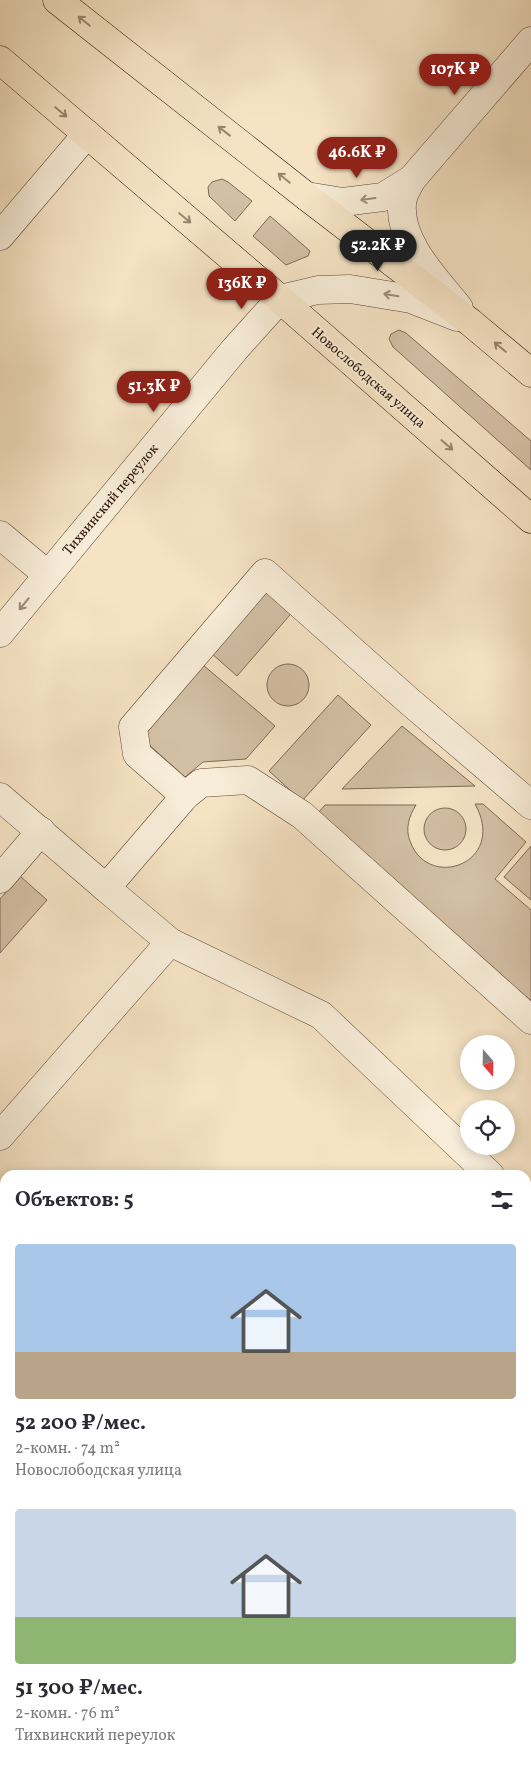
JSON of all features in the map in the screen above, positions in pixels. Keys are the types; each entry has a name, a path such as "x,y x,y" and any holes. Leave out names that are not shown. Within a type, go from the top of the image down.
{"main road":[{"path":"58,0 306,196 470,322 531,373"},
{"name":"Новослободская улица","path":"0,60 280,299 531,520"}],"street":[{"path":"306,196 343,202 383,197 412,179 530,45"},
{"path":"0,236 87,134"},
{"path":"412,179 402,203 403,220 412,248 470,322"},
{"path":"280,299 318,290 350,289 411,299 470,322"},
{"name":"Тихвинский переулок","path":"0,632 229,357 280,299"},
{"path":"0,535 48,574"},
{"path":"185,796 137,754 133,727 265,573 409,701 531,804"},
{"path":"106,888 185,796 201,783 248,780 302,815 531,1020"},
{"path":"0,797 170,942 321,1015 485,1170"},
{"path":"0,879 41,832"},
{"path":"0,1136 170,942"}],"shaded area":[{"path":"222,179 252,201 235,221 209,196 208,187 212,182"},
{"path":"270,216 310,251 308,256 286,265 253,236"},
{"path":"399,330 406,333 531,441 531,470 393,347 389,339 391,334"},
{"path":"270,586 296,608 237,676 211,653"},
{"path":"288,664 303,670 309,685 303,700 288,706 273,700 267,685 273,670"},
{"path":"203,665 275,726 246,759 203,762 185,777 147,743 146,729"},
{"path":"338,695 371,725 302,801 269,771"},
{"path":"402,726 475,786 342,789"},
{"path":"475,804 483,804 526,842 495,879 531,910 531,1001 317,814 325,805 416,805 408,823 410,841 419,856 432,865 447,867 462,864 474,855 481,842 482,825"},
{"path":"445,808 460,814 466,829 460,844 445,850 430,844 424,829 430,814"},
{"path":"531,846 531,900 504,877"},
{"path":"20,876 47,900 0,953 0,899"}]}
